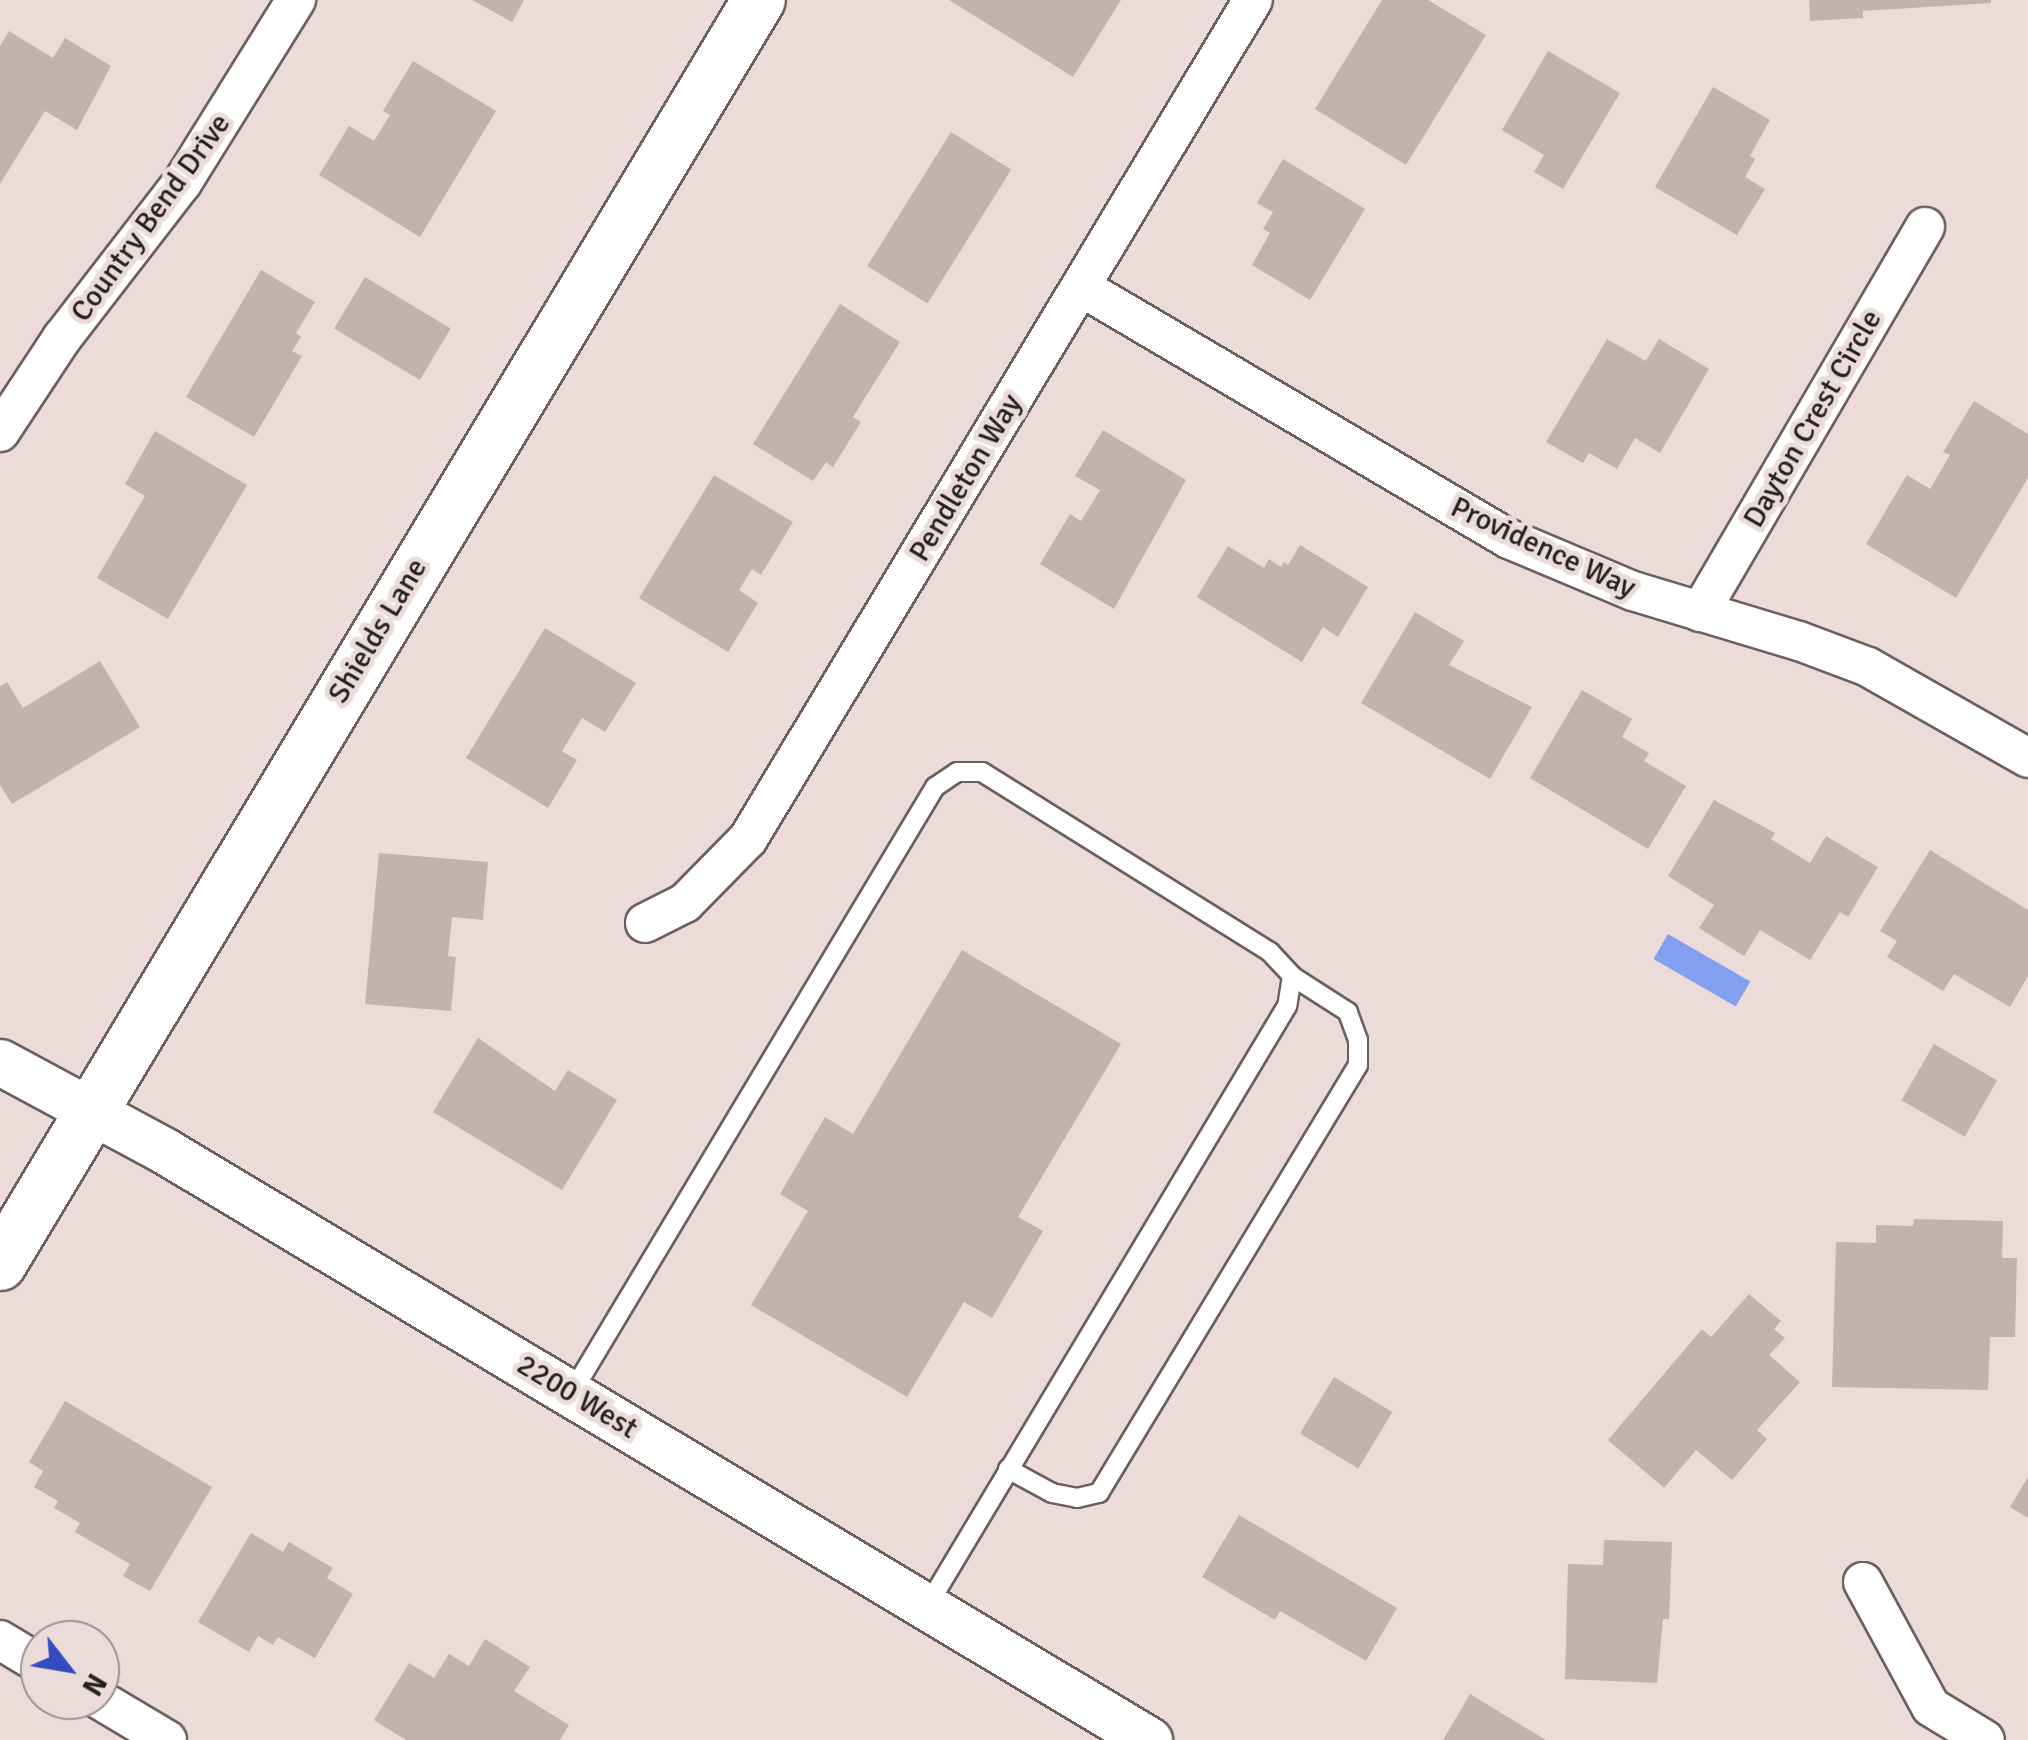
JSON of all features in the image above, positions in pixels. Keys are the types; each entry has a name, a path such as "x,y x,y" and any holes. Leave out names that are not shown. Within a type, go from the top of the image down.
{"main road":[{"name":"Shields Lane","path":"0,1264 759,0"}],"street":[{"name":"Country Bend Drive","path":"0,432 62,338 182,182 296,0"},
{"name":"Pendleton Way","path":"645,922 685,903 748,840 1253,0"},
{"name":"Dayton Crest Circle","path":"1700,612 1925,227"},
{"name":"Providence Way","path":"1081,286 1510,540 1633,591 1868,667 2028,758"},
{"name":"2200 West","path":"0,1062 571,1394 1149,1740"},
{"path":"1863,1582 1930,1708 1984,1740"},
{"path":"120,1712 167,1740"}],"lane":[{"path":"571,1394 936,788 957,772 982,772 1270,952 1292,976 1348,1012 1358,1040 1358,1065 1099,1493 1077,1498 1052,1493 1008,1469"},
{"path":"927,1607 1288,1006 1292,976"}],"water":[{"path":"1668,934 1750,981 1736,1007 1654,959"}],"building":[{"path":"472,0 524,0 512,22"},
{"path":"949,0 1121,0 1073,77"},
{"path":"1382,0 1428,0 1486,35 1406,165 1315,109"},
{"path":"1809,0 1991,3 1863,11 1863,18 1810,21"},
{"path":"9,31 53,58 65,38 111,66 77,130 45,111 0,184 0,46"},
{"path":"1548,51 1620,93 1563,189 1534,172 1544,155 1502,130"},
{"path":"413,61 496,111 420,237 319,175 349,126 374,141 390,115 383,111"},
{"path":"1713,87 1770,120 1750,156 1755,159 1745,177 1765,189 1737,235 1655,187"},
{"path":"951,132 1011,170 927,304 867,266"},
{"path":"1283,159 1365,209 1310,300 1252,265 1270,233 1263,229 1273,212 1257,203"},
{"path":"261,270 315,302 296,333 301,337 292,351 302,356 254,437 186,397"},
{"path":"365,277 451,329 420,380 334,328"},
{"path":"840,304 900,342 853,417 861,422 833,467 826,462 813,481 753,444"},
{"path":"1607,339 1646,361 1659,339 1709,369 1660,453 1635,438 1617,469 1589,453 1583,463 1546,442"},
{"path":"1974,401 2028,434 2028,478 1956,598 1866,544 1907,475 1930,489 1950,455 1943,452"},
{"path":"1103,430 1186,480 1114,609 1040,564 1070,514 1081,521 1100,490 1075,476"},
{"path":"155,431 247,485 168,619 97,578 145,496 125,484"},
{"path":"714,475 793,522 761,575 752,569 739,590 758,603 728,652 639,598"},
{"path":"1300,545 1368,587 1338,637 1323,627 1302,662 1197,597 1228,546 1264,568 1269,559 1281,567 1284,562 1288,565"},
{"path":"1415,612 1464,641 1449,665 1532,707 1490,779 1361,703"},
{"path":"545,628 636,683 605,732 582,718 562,751 577,760 548,808 466,758"},
{"path":"100,661 140,727 12,804 0,785 0,686 7,682 23,708"},
{"path":"1582,690 1632,719 1622,737 1649,753 1644,761 1686,786 1648,849 1530,778"},
{"path":"1714,800 1775,833 1771,839 1810,863 1826,836 1878,867 1848,917 1840,912 1810,960 1760,930 1744,956 1699,928 1714,905 1668,876"},
{"path":"1930,850 2028,910 2028,976 2010,1007 1954,974 1943,991 1887,957 1897,941 1880,931"},
{"path":"379,853 488,862 483,920 452,917 448,956 456,957 451,1011 365,1004"},
{"path":"962,950 1121,1044 1018,1217 1043,1231 992,1318 964,1302 907,1397 751,1305 808,1211 780,1194 825,1117 853,1134"},
{"path":"478,1038 555,1091 568,1070 617,1100 562,1190 433,1112"},
{"path":"1934,1044 1997,1080 1965,1137 1902,1100"},
{"path":"1914,1219 2003,1221 2002,1258 2017,1258 2015,1337 1990,1337 1988,1390 1832,1387 1836,1242 1876,1243 1876,1225 1913,1226"},
{"path":"1749,1294 1781,1321 1774,1329 1785,1338 1769,1355 1800,1382 1757,1430 1767,1439 1732,1480 1696,1450 1664,1488 1608,1440 1702,1329 1711,1337"},
{"path":"1334,1377 1392,1412 1358,1469 1300,1434"},
{"path":"65,1401 212,1487 150,1591 123,1576 130,1564 75,1532 80,1523 54,1508 58,1501 34,1487 43,1471 29,1462"},
{"path":"2028,1477 2028,1518 2010,1507"},
{"path":"1239,1515 1397,1608 1366,1661 1280,1611 1275,1620 1202,1577"},
{"path":"251,1533 283,1552 289,1542 333,1568 327,1578 353,1594 315,1658 278,1637 273,1645 258,1636 249,1652 198,1622"},
{"path":"1604,1540 1672,1542 1669,1619 1663,1619 1657,1683 1565,1679 1568,1564 1603,1565"},
{"path":"485,1639 530,1667 514,1691 569,1725 560,1740 406,1740 374,1720 409,1663 434,1678 449,1654 469,1666"},
{"path":"1470,1694 1546,1740 1443,1740"}]}
